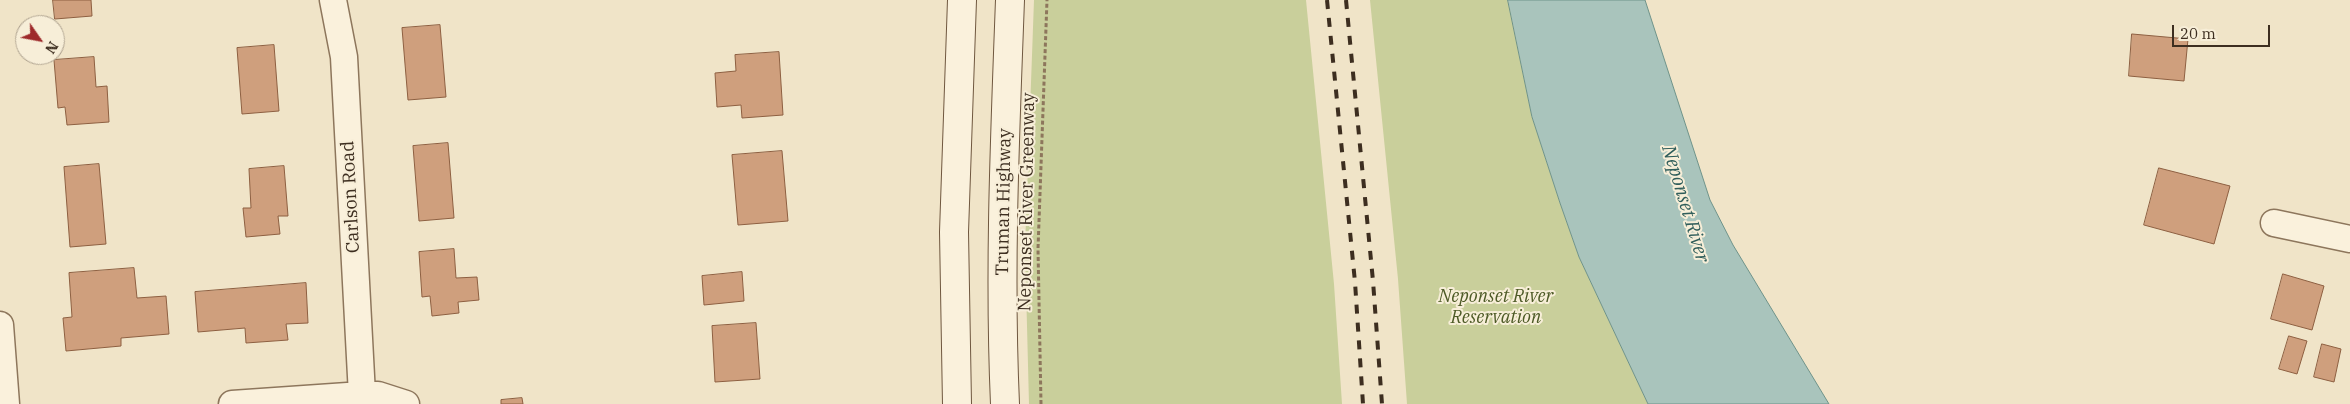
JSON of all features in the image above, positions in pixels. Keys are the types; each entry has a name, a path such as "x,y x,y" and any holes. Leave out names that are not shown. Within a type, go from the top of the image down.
{"main road":[{"path":"957,404 954,242 962,0"},
{"name":"Truman Highway","path":"1005,404 1002,229 1010,0"}],"street":[{"name":"Carlson Road","path":"333,0 344,57 362,395"},
{"path":"2274,223 2350,239"},
{"path":"0,325 6,404"},
{"path":"232,404 362,395 378,395 406,404"}],"path":[{"name":"Neponset River Greenway","path":"1041,404 1038,249 1046,0"}],"green space":[{"path":"1034,0 1306,0 1334,284 1342,404 1029,404 1025,248"},
{"name":"Neponset River Reservation","path":"1370,0 1508,0 1532,117 1560,203 1579,257 1648,404 1407,404 1398,279"}],"water":[{"name":"Neponset River","path":"1508,0 1645,0 1710,200 1733,245 1829,404 1648,404 1579,257 1560,203 1532,117"}],"building":[{"path":"53,0 91,0 92,16 65,18 65,15 55,15"},
{"path":"440,25 446,97 408,100 402,28"},
{"path":"2132,34 2188,39 2184,81 2129,76"},
{"path":"274,45 279,111 242,114 237,48"},
{"path":"779,52 783,115 742,118 741,105 717,107 715,73 736,71 735,55"},
{"path":"94,57 96,87 107,86 109,122 67,125 65,107 58,108 54,65 65,65 65,59"},
{"path":"448,143 454,218 419,221 413,146"},
{"path":"782,151 788,221 738,225 732,155"},
{"path":"99,164 106,244 70,247 64,167"},
{"path":"284,166 288,216 278,216 280,234 246,237 243,208 251,208 249,169"},
{"path":"2159,168 2230,186 2214,244 2144,225"},
{"path":"454,249 456,278 477,277 479,300 458,302 459,313 432,316 430,296 422,297 419,252"},
{"path":"134,268 137,298 166,296 169,334 121,338 121,346 66,351 63,318 72,317 69,273"},
{"path":"742,272 744,301 704,305 702,276"},
{"path":"2283,274 2324,286 2312,330 2271,319"},
{"path":"306,283 308,323 286,324 288,340 246,343 245,328 198,332 195,292"},
{"path":"756,323 760,379 715,382 712,326"},
{"path":"2289,336 2307,341 2297,374 2279,369"},
{"path":"2322,344 2341,349 2334,382 2314,377"},
{"path":"522,398 523,404 501,404 501,400"}],"railway":[{"path":"1327,0 1355,282 1363,404"},
{"path":"1346,0 1373,281 1382,404"}]}
